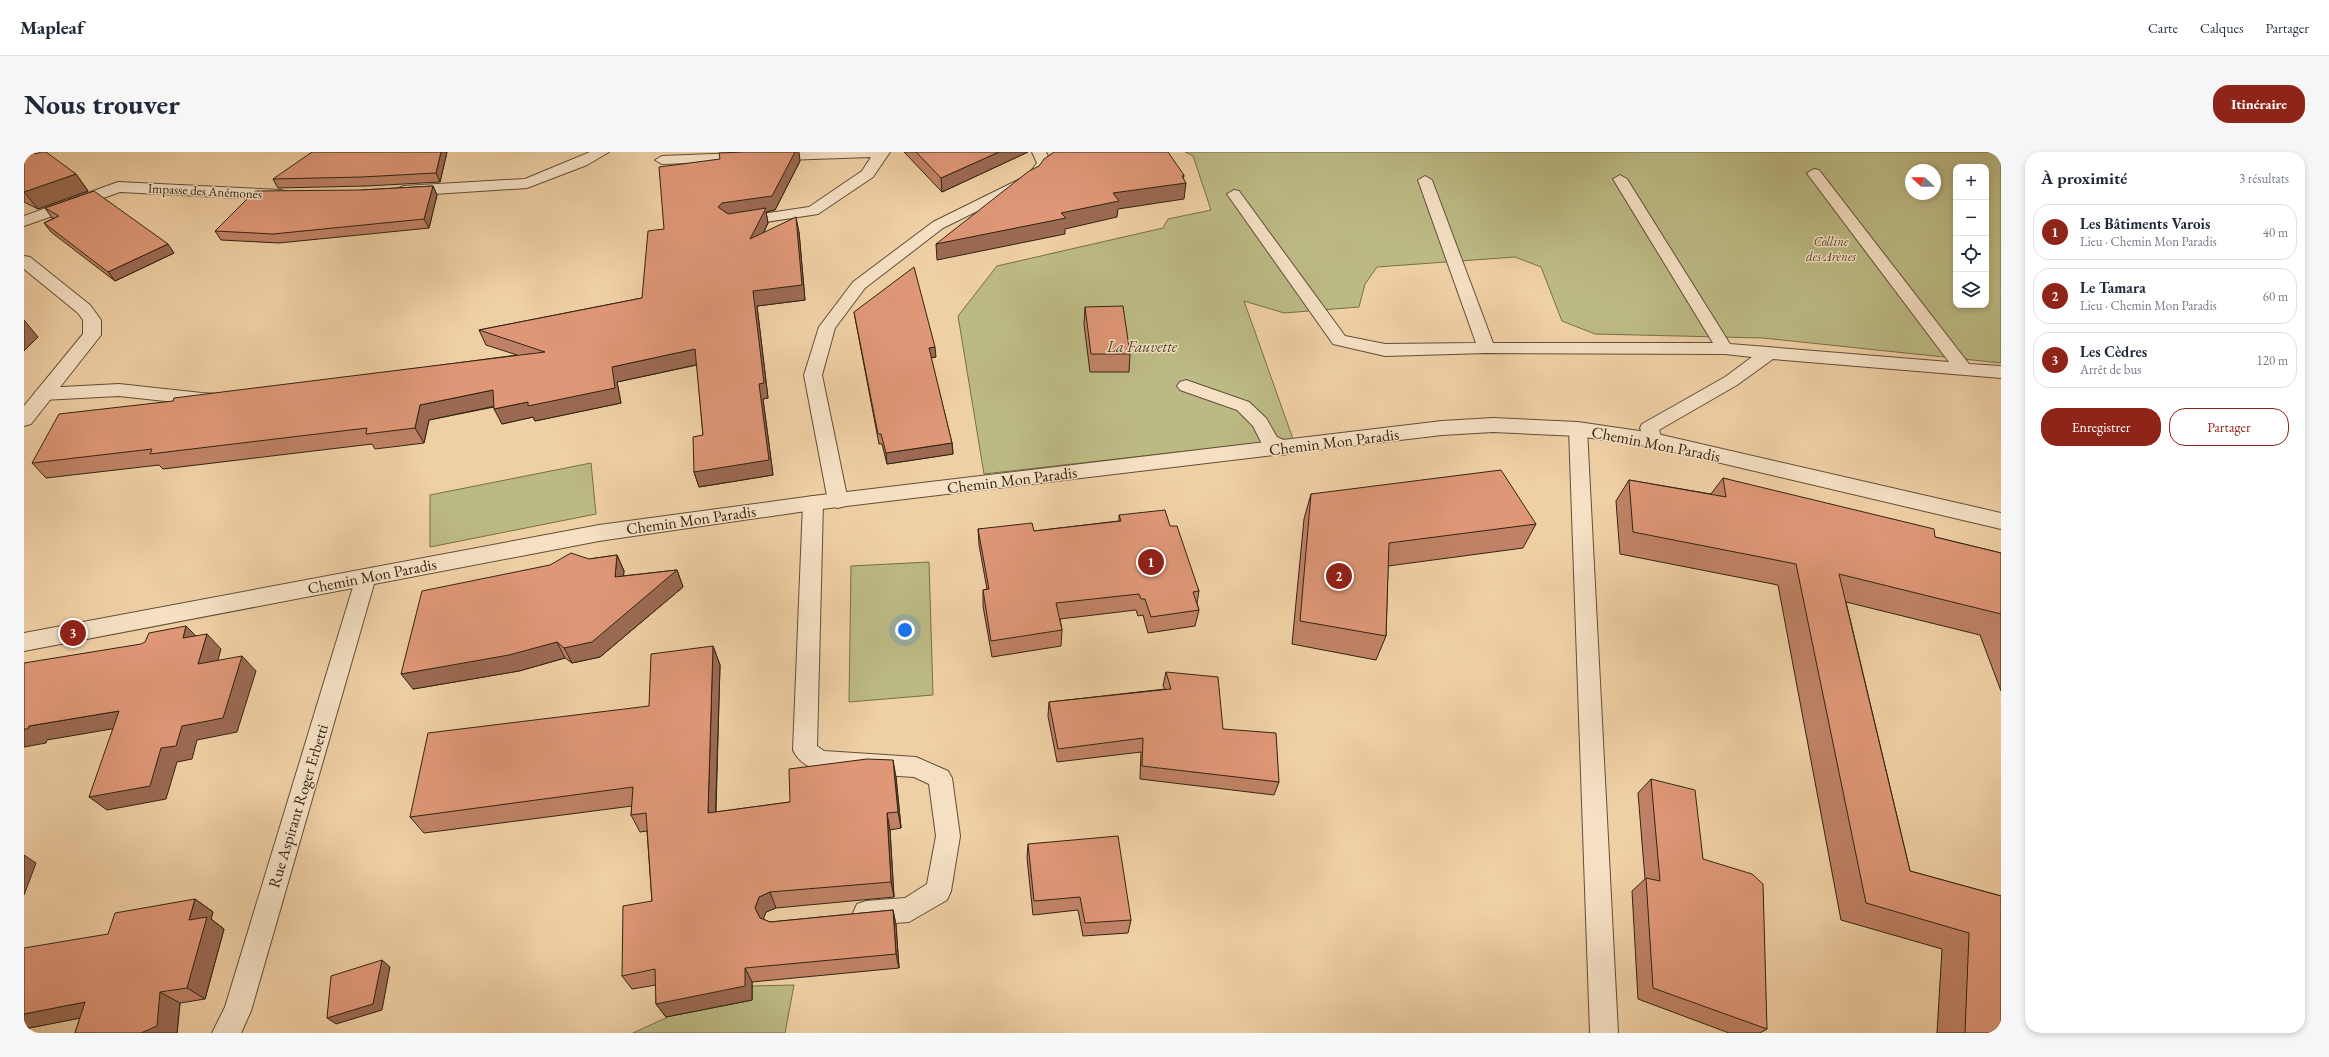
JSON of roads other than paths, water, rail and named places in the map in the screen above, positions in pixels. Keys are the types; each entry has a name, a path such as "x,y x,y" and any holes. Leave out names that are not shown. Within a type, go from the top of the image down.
{"street":[{"path":"390,192 527,183 582,162 602,152"},
{"name":"Impasse des Anémones","path":"24,221 118,186 298,195"},
{"path":"24,262 84,309 92,320 92,335 31,406"},
{"name":"Chemin Mon Paradis","path":"24,642 599,533 813,503 1442,428 1493,425 1578,429 1653,440 2001,521"}],"lane":[{"path":"662,160 882,152"},
{"path":"731,222 813,212 868,174 882,152"},
{"path":"838,501 813,375 827,327 859,284 938,225 1033,178 1044,163 1039,152"},
{"path":"1814,173 1964,368"},
{"path":"1620,179 1725,349"},
{"path":"1425,180 1486,348"},
{"path":"1234,194 1339,340 1385,350 1486,348 1725,349 2001,372"},
{"path":"1653,440 1649,428 1731,381 1770,352"},
{"path":"1186,386 1243,406 1260,422 1270,441 1283,448"},
{"path":"31,406 119,390 202,399 225,396"},
{"path":"1578,429 1604,1033"},
{"path":"813,503 805,750 819,761 916,767 940,778 948,836 938,891 910,910 847,915"},
{"name":"Rue Aspirant Roger Erbetti","path":"226,1033 237,1011 366,577"}],"place":[{"name":"Les Bâtiments Varois","path":"1151,562"},
{"name":"Le Tamara","path":"1339,576"},
{"name":"Les Cèdres","path":"73,633"}],"park label":[{"name":"Colline des Arènes","path":"1831,248"},
{"name":"La Fauvette","path":"1142,346"}]}
